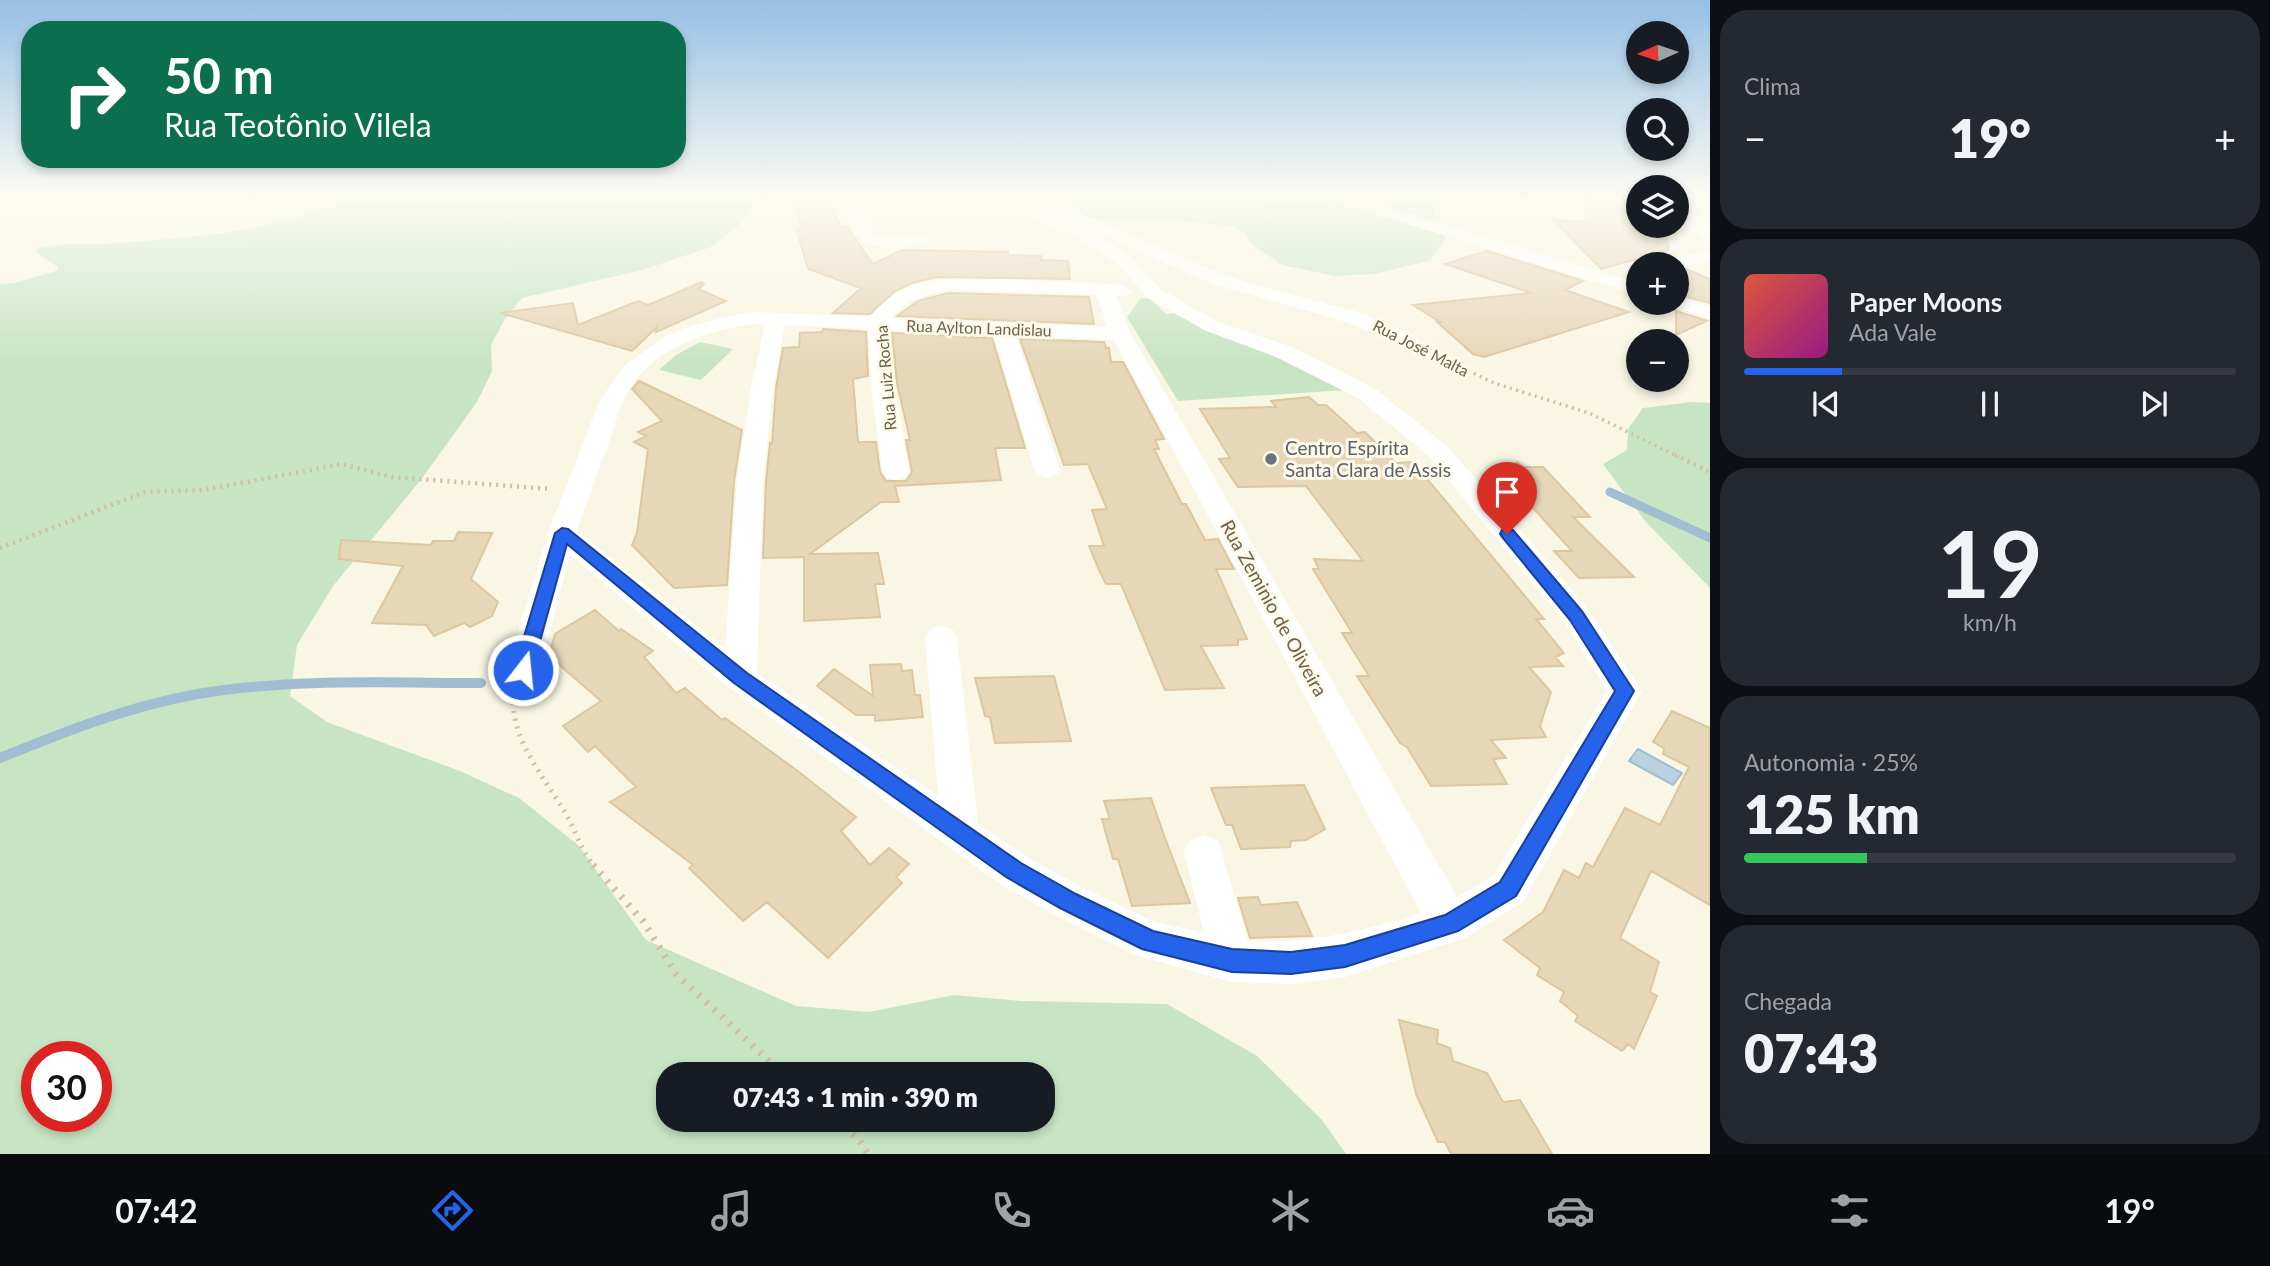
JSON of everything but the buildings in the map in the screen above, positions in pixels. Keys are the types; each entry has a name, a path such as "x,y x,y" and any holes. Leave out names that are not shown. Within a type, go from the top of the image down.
{"street":[{"path":"562,533 740,678 1013,870 1150,942 1232,961 1291,963 1345,956 1450,924 1508,889 1625,691 1576,615 1439,452 1366,393 1284,352 1211,326 1154,294 1127,263 1111,251"},
{"name":"Rua José Malta","path":"1151,251 1245,288 1348,314 1408,340"},
{"path":"1512,251 1626,286"},
{"path":"1689,261 1710,255"},
{"path":"1617,283 1626,280"},
{"name":"Rua Luiz Rocha","path":"896,471 884,395 877,323 885,311 905,297 929,287 948,284 1042,285 1154,294"},
{"name":"Rua Zeminio de Oliveira","path":"1104,290 1121,334 1450,924"},
{"path":"1689,306 1710,313"},
{"path":"740,678 750,481 762,388 765,319"},
{"name":"Rua Aylton Landislau","path":"523,670 562,533 611,402 632,370 683,337 714,324 765,319 1121,334"},
{"path":"1003,329 1047,470"},
{"path":"941,637 960,833"},
{"path":"1204,852 1232,961"}],"path":[{"name":"Rua José Malta","path":"1408,340 1464,371 1589,413 1710,472"},
{"path":"0,548 145,492 204,490 342,464 393,477 520,488 577,489"},
{"path":"523,670 513,703 517,729 547,787 564,810 585,856 643,921 676,974 770,1062"},
{"path":"852,1132 868,1154"}],"green space":[{"path":"36,251 699,251 642,270 522,298 505,319 491,345 492,371 477,402 420,481 333,586 297,645 290,696 327,722 460,771 519,798 578,845 646,940 796,1006 869,1012 954,995 1022,1001 1167,1004 1257,1056 1322,1120 1346,1154 0,1154 0,284 14,283 57,271 58,267"},
{"path":"1262,251 1437,251 1431,260 1375,274 1335,276 1282,265"},
{"path":"1141,298 1150,299 1166,314 1175,313 1269,351 1346,390 1178,401 1127,317"},
{"path":"700,342 733,349 701,380 659,370 676,355"},
{"path":"1691,402 1710,403 1710,588 1645,521 1603,464 1627,450 1628,429 1643,408"}],"water":[{"path":"1638,749 1682,773 1673,785 1629,761"}],"waterway":[{"path":"1610,492 1710,538"},
{"path":"0,758 122,713 198,694 304,683 481,683"}],"place":[{"name":"Centro Espírita Santa Clara de Assis","path":"1271,459"}],"route":[{"path":"523,670 562,533 740,678 1013,870 1068,901 1150,942 1232,961 1291,963 1345,956 1450,924 1508,889 1625,691 1576,615 1507,534"}]}
